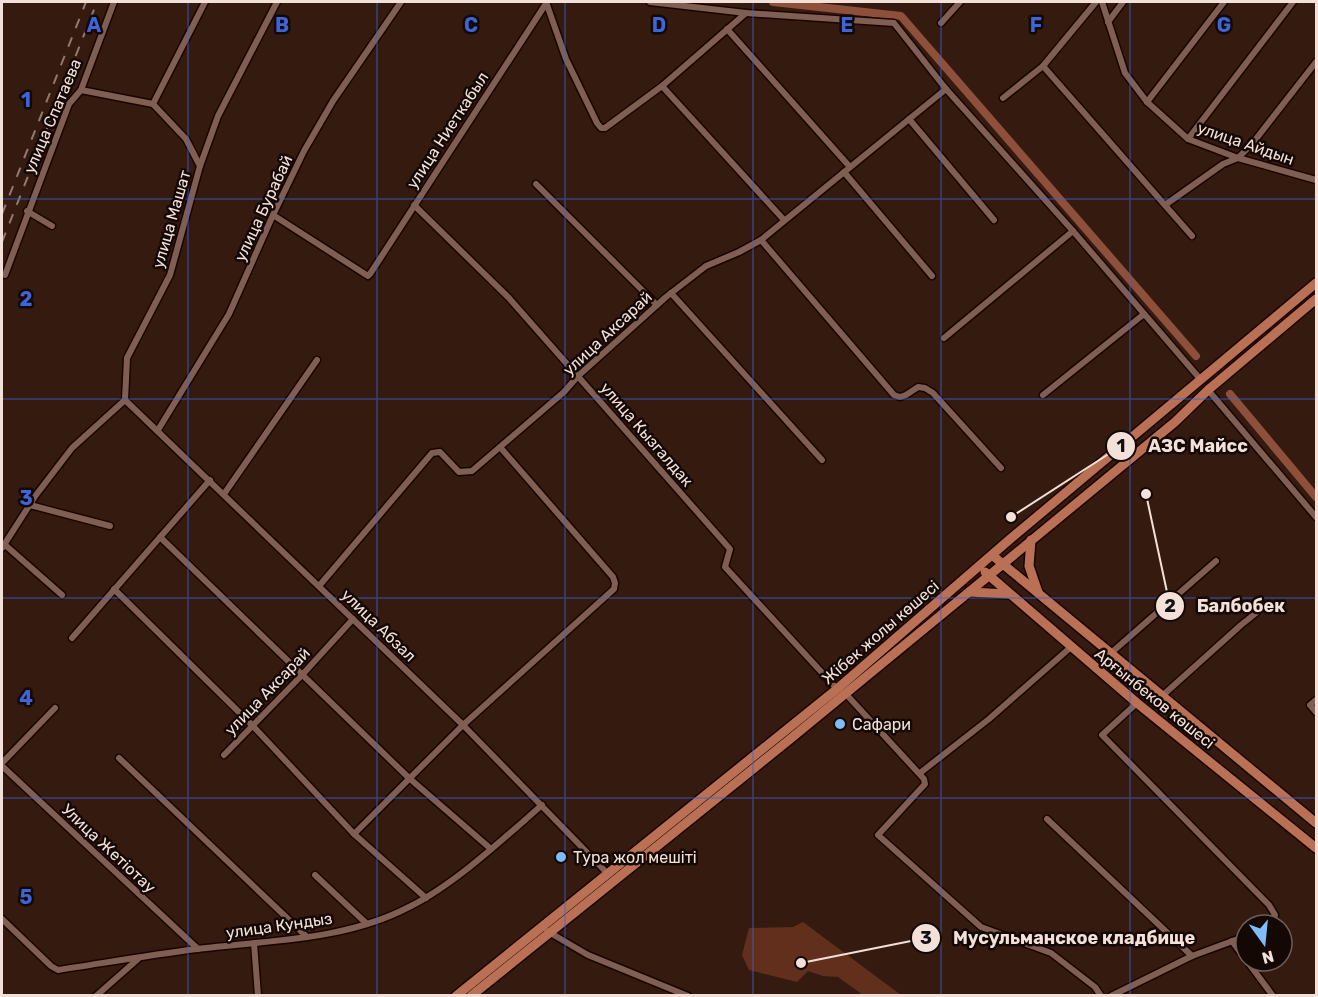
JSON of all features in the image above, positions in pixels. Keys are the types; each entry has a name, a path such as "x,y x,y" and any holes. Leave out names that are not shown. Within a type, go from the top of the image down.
{"main road":[{"name":"Жібек жолы көшесі","path":"456,996 658,846 841,692 979,566 1317,284"},
{"name":"Жібек жолы көшесі","path":"471,996 608,874 969,592 1175,422 1208,390 1317,299"},
{"path":"1031,540 1029,566 1040,594"},
{"name":"Арғынбеков көшесі","path":"992,555 1314,821"},
{"name":"Арғынбеков көшесі","path":"979,566 1137,703 1317,849"},
{"path":"969,592 995,592 1011,595"},
{"path":"1298,833 1314,821"}],"street":[{"name":"улица Спатаева","path":"5,275 27,211 69,104 81,90 114,2"},
{"path":"153,104 205,2"},
{"name":"улица Машат","path":"125,400 127,358 170,275 200,166 218,116 277,2"},
{"name":"улица Бурабай","path":"158,430 229,314 304,151 333,100 400,2"},
{"path":"547,2 566,59 601,128 605,128 662,86 746,13"},
{"name":"улица Ниеткабыл","path":"273,215 368,276 547,2"},
{"path":"650,2 746,13 894,23 946,89 1200,380"},
{"path":"941,22 960,2"},
{"path":"1004,98 1043,66 1096,2"},
{"name":"улица Айдын","path":"1102,2 1125,73 1148,102 1188,139 1238,158 1317,180"},
{"path":"1108,22 1123,2"},
{"path":"1148,102 1224,2"},
{"path":"1188,139 1293,2"},
{"path":"727,29 847,170 932,276"},
{"path":"1165,205 1223,164 1238,158 1252,144 1317,62"},
{"path":"1043,66 1192,236"},
{"path":"662,86 784,220"},
{"name":"улица Аксарай","path":"319,586 432,453 440,452 459,472 472,471 564,392 578,376 671,293 706,266 761,240 946,89"},
{"path":"81,90 153,104 186,139 200,166"},
{"path":"909,119 994,220"},
{"path":"536,184 657,305"},
{"name":"улица Кызгалдак","path":"414,205 508,297 730,549 725,567 841,692"},
{"path":"27,211 52,226"},
{"path":"944,338 1072,231"},
{"path":"761,240 827,314 894,395 900,397 918,387 933,393 1001,468"},
{"path":"671,293 822,460"},
{"path":"1043,395 1144,314"},
{"path":"224,494 317,360"},
{"path":"1208,390 1317,517"},
{"path":"62,596 3,546 72,448 125,400"},
{"name":"улица Абзал","path":"125,400 463,725 608,874"},
{"path":"354,834 463,725 614,589 613,577 500,447"},
{"path":"72,638 210,480"},
{"path":"30,505 110,526"},
{"path":"160,537 409,778 491,849"},
{"path":"1111,653 1216,561"},
{"path":"114,589 252,725 354,834 426,898"},
{"path":"1162,696 1256,613"},
{"name":"улица Аксарай","path":"224,754 353,620"},
{"path":"920,773 989,719 1071,647"},
{"path":"841,692 920,773 925,784 878,835 981,927 1052,953 1095,987 1101,996"},
{"path":"1317,700 1310,705 1317,712"},
{"path":"1137,703 1102,735 1269,905 1274,913"},
{"path":"2,765 55,708"},
{"path":"119,758 307,937"},
{"name":"Улица Жетіотау","path":"2,765 198,949"},
{"name":"улица Кундыз","path":"2,919 58,970 198,949 307,937 386,918 426,898 491,849 542,805"},
{"path":"1047,819 1192,956"},
{"path":"315,875 367,924"},
{"path":"545,929 588,955 688,996"},
{"path":"1111,996 1192,956 1232,941 1234,944"},
{"path":"254,943 258,996"},
{"path":"96,996 140,957"},
{"path":"1255,973 1273,996"}],"shaded area":[{"path":"803,922 901,995 863,995 838,977 823,976 808,971 797,982 749,970 742,955 749,928 793,927"}],"waterway":[{"path":"773,2 901,16 1196,356"},
{"path":"1230,394 1316,497"}],"railway":[{"path":"2,214 86,2"},
{"path":"2,242 97,2"}],"place":[{"name":"Балбобек","path":"1146,494"},
{"name":"АЗС Майсс","path":"1011,517"},
{"name":"Сафари","path":"840,724"},
{"name":"Тура жол мешіті","path":"561,857"},
{"name":"Мусульманское кладбище","path":"801,963"}]}
